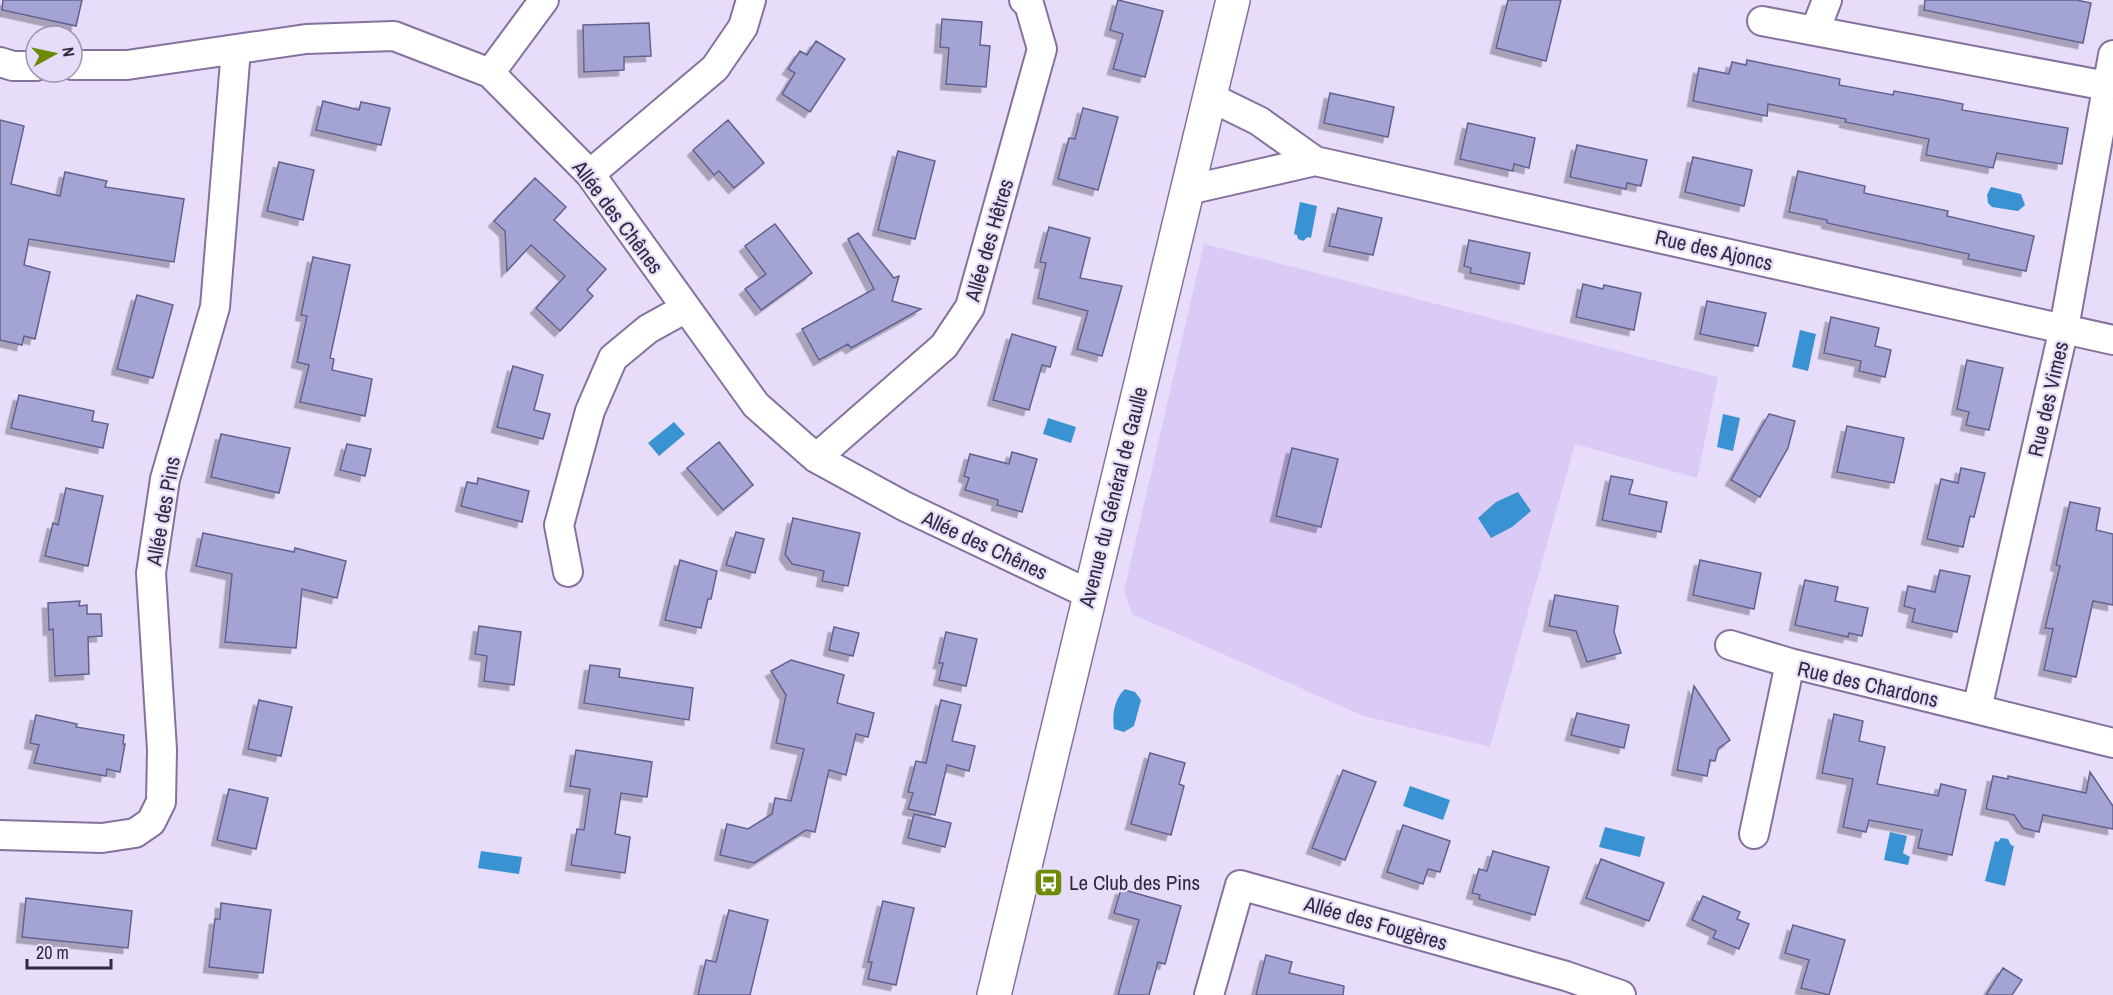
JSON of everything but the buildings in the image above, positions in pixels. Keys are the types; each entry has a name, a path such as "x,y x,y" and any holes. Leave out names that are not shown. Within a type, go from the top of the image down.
{"main road":[{"name":"Avenue du Général de Gaulle","path":"994,995 1233,0"}],"street":[{"path":"490,74 543,0"},
{"path":"590,174 715,68 742,27 751,0"},
{"name":"Allée des Hêtres","path":"816,458 945,346 970,307 1042,49 1029,4 1024,0"},
{"path":"1815,31 1827,0"},
{"path":"1762,21 2107,86"},
{"name":"Allée des Chênes","path":"84,65 127,64 306,39 394,36 490,74 590,174 756,405 816,458 904,506 1089,594"},
{"name":"Allée des Pins","path":"0,835 102,838 135,832 151,822 161,802 162,750 151,573 165,480 215,307 236,49"},
{"name":"Rue des Vimes","path":"1977,709 2064,328 2113,55"},
{"path":"0,62 13,66 24,66"},
{"name":"Rue des Ajoncs","path":"1210,98 1259,121 1314,161 2113,340"},
{"name":"Rue des Ajoncs","path":"1188,189 1314,161"},
{"path":"568,572 559,525 590,411 613,358 648,329 686,308"},
{"path":"1730,645 1790,663"},
{"name":"Rue des Chardons","path":"1754,834 1790,663 2113,743"},
{"name":"Allée des Fougères","path":"1209,995 1239,885 1566,976 1621,995"}],"shaded area":[{"path":"1204,244 1718,377 1697,478 1575,444 1490,747 1364,716 1132,614 1124,591"}],"water":[{"path":"1991,187 2021,194 2025,205 2018,211 1992,207 1988,203 1987,195"},
{"path":"1300,202 1317,206 1311,238 1308,237 1303,241 1294,234"},
{"path":"1800,330 1816,334 1808,371 1792,367"},
{"path":"1723,414 1740,418 1733,451 1717,447"},
{"path":"1048,418 1076,427 1071,443 1043,434"},
{"path":"674,422 685,434 659,456 648,443"},
{"path":"1518,492 1531,511 1512,527 1491,538 1478,518 1496,502"},
{"path":"1125,689 1135,692 1141,700 1134,726 1124,732 1114,729 1113,718 1116,702"},
{"path":"1410,786 1450,800 1443,820 1403,806"},
{"path":"1605,827 1645,837 1640,857 1599,847"},
{"path":"1890,832 1907,836 1903,853 1910,857 1908,865 1884,860"},
{"path":"2001,838 2008,839 2014,846 2005,886 1985,881 1995,841 1998,842"},
{"path":"481,851 522,857 519,874 478,868"}],"place":[{"name":"Le Club des Pins","path":"1048,882"}]}
